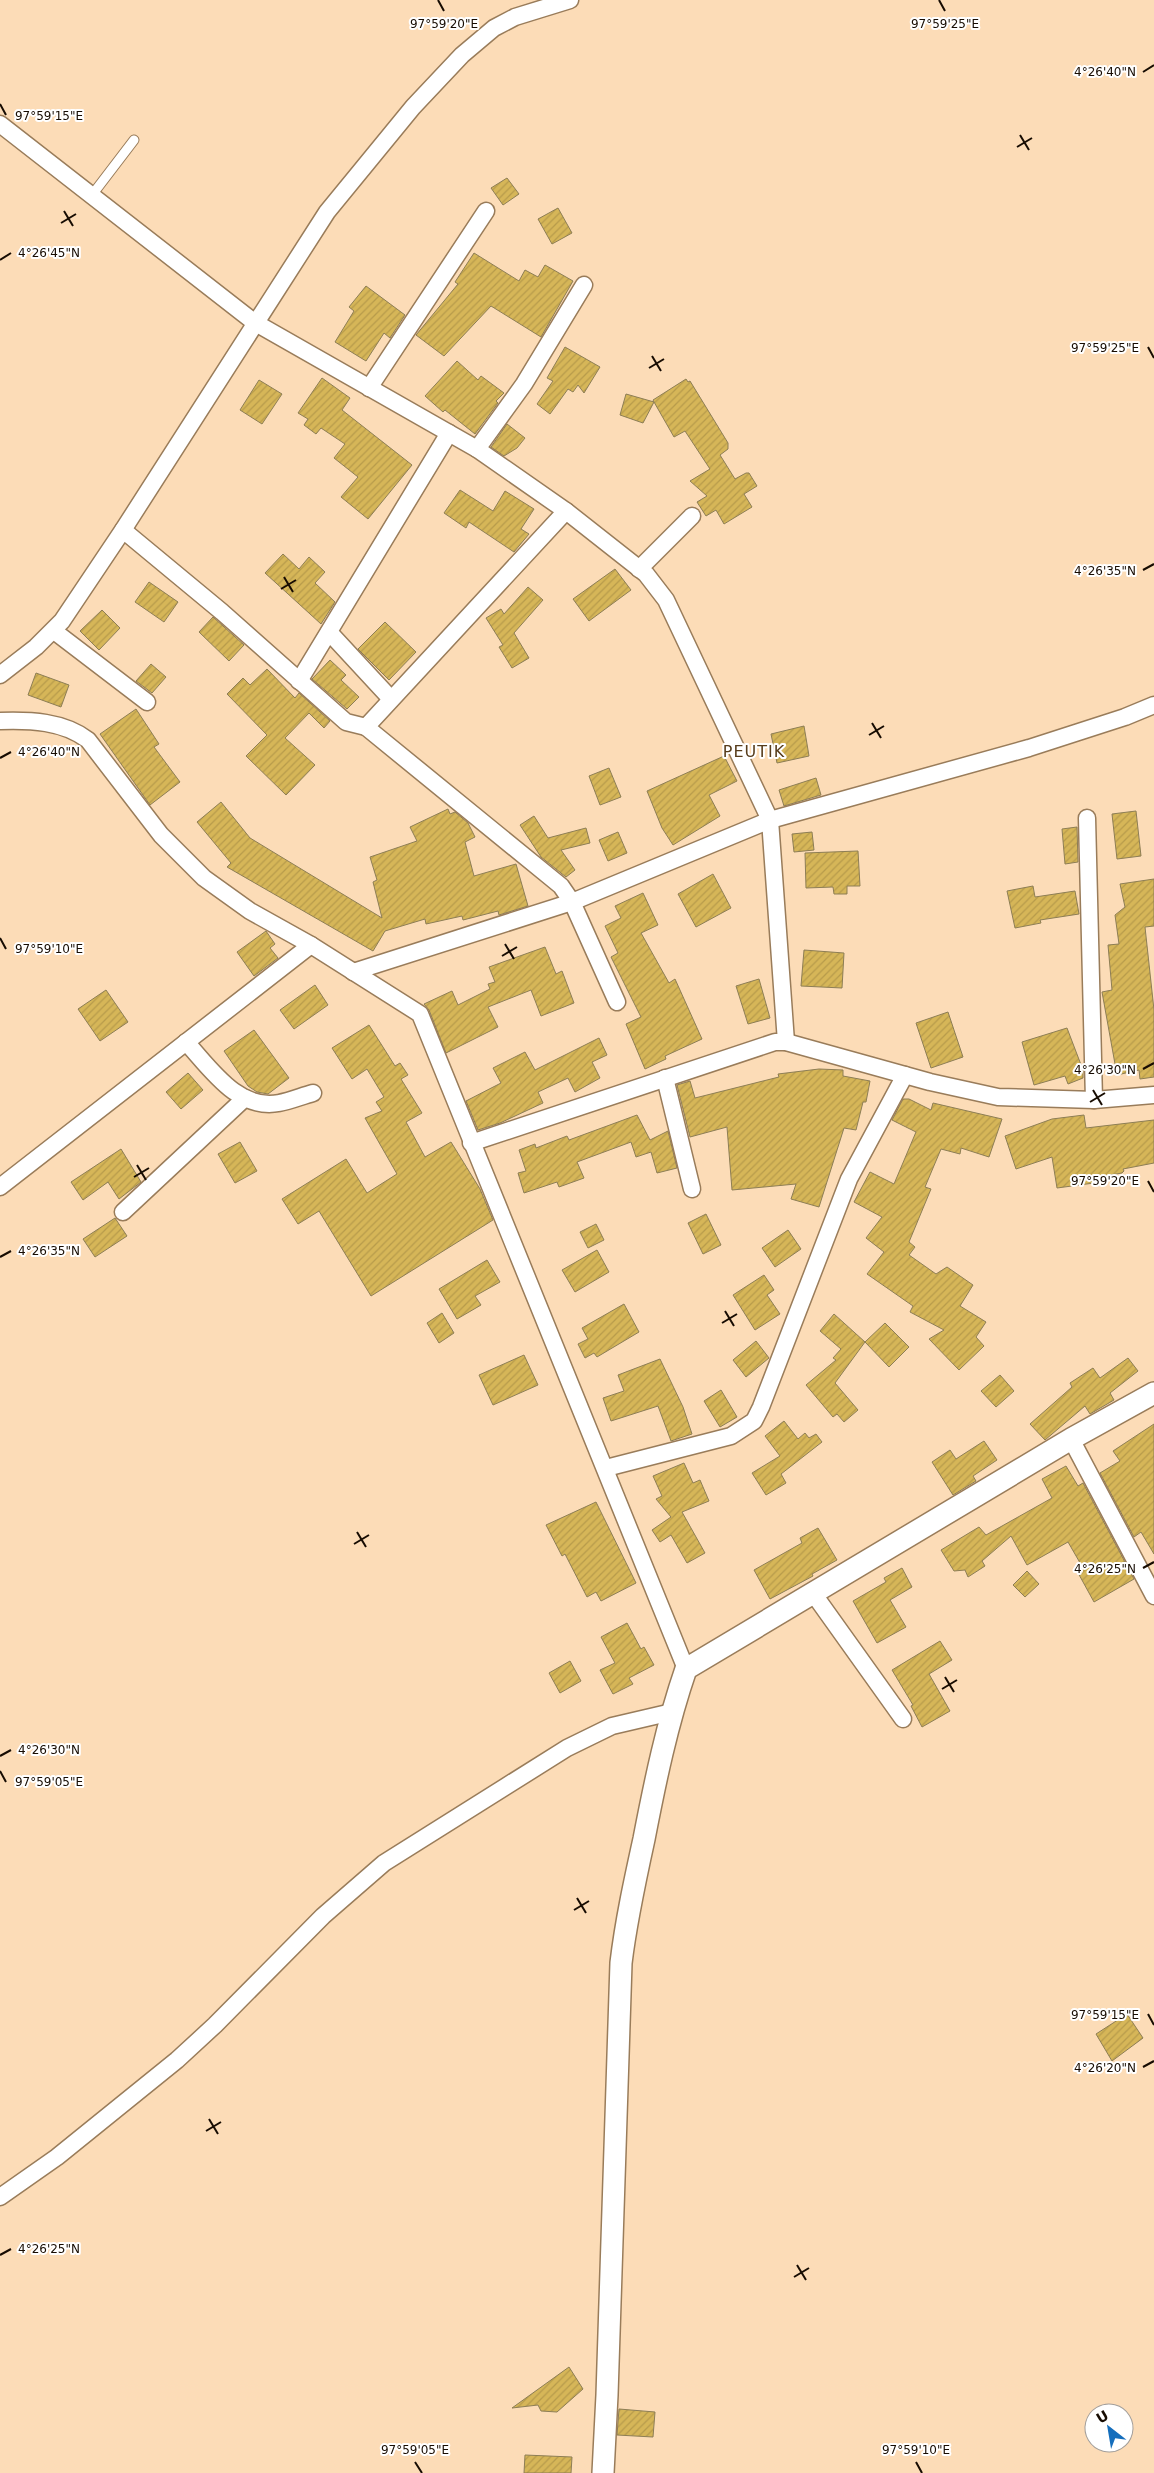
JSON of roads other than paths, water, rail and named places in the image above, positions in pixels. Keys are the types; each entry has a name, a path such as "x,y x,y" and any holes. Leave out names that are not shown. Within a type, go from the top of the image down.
{"street":[{"path":"0,675 54,631 123,530 254,322 331,206 413,107 462,55 494,28 515,17 570,0"},
{"path":"0,124 254,322 477,449 566,511 652,580 666,600 770,820 786,1042"},
{"path":"370,388 486,211"},
{"path":"477,449 524,384 584,285"},
{"path":"299,681 449,433"},
{"path":"366,727 566,511"},
{"path":"639,569 692,516"},
{"path":"123,530 222,612 346,722 358,727 366,727 561,886 572,902 617,1002"},
{"path":"54,631 147,702"},
{"path":"329,632 391,699"},
{"path":"353,972 572,902 770,820 1029,748 1124,717 1154,705"},
{"path":"0,721 43,722 78,733 88,740 161,835 204,878 250,911 311,945 420,1014 471,1143 606,1468 686,1669 672,1712 628,1914 621,1963 608,2385 603,2473"},
{"path":"1087,818 1094,1100"},
{"path":"0,1187 311,945"},
{"path":"186,1042 229,1089 245,1098 267,1104 278,1104 313,1093"},
{"path":"471,1143 765,1044 786,1042 904,1075 998,1098 1094,1100 1154,1095"},
{"path":"606,1468 731,1436 754,1421 849,1179 904,1075"},
{"path":"665,1078 692,1190"},
{"path":"123,1212 245,1098"},
{"path":"686,1669 1072,1439 1154,1393"},
{"path":"1072,1439 1100,1498 1154,1596"},
{"path":"813,1593 903,1718"},
{"path":"0,2197 57,2157 177,2060 215,2025 323,1916 384,1863 567,1748 612,1726 672,1712"}],"lane":[{"path":"92,194 134,140"}],"district":[{"name":"PEUTIK","path":"754,751"}]}
